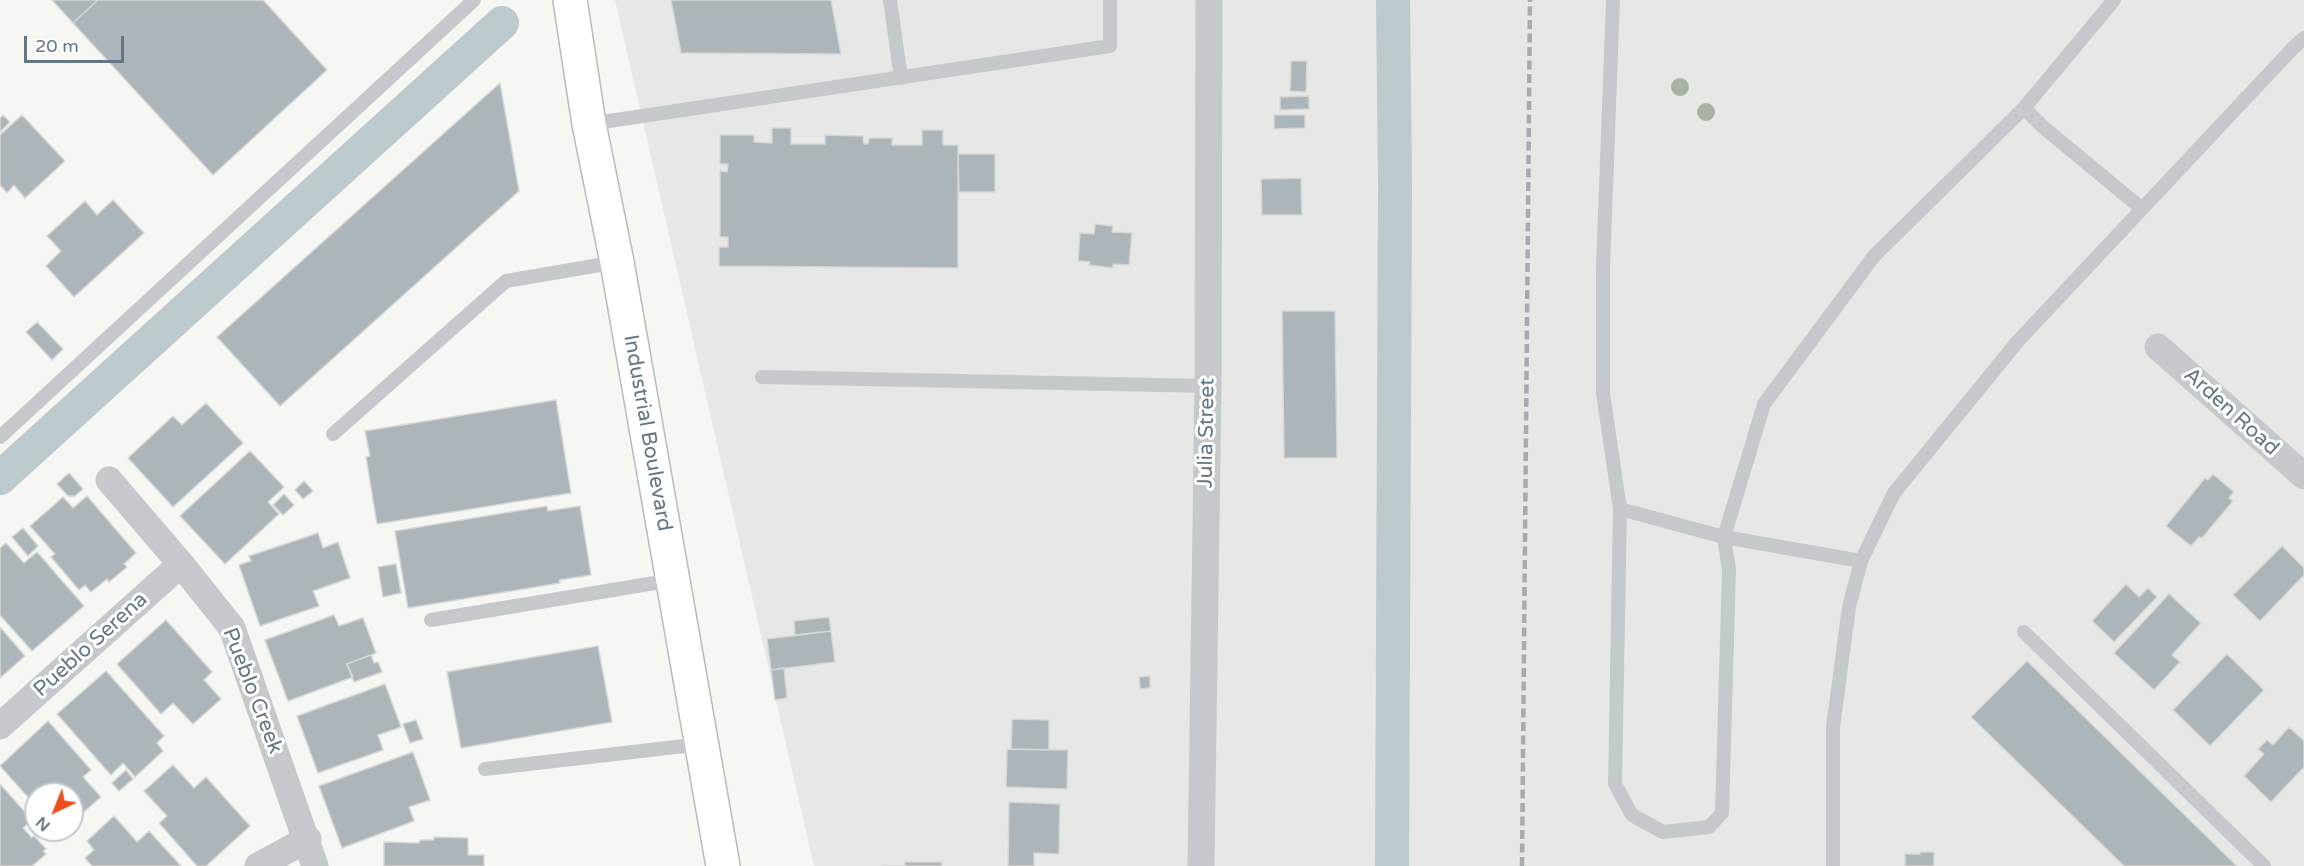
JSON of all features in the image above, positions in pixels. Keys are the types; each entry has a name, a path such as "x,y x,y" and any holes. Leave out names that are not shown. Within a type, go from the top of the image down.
{"main road":[{"name":"Industrial Boulevard","path":"570,0 589,124 617,262 723,866"}],"street":[{"name":"Julia Street","path":"1201,866 1208,386 1209,0"},
{"name":"Arden Road","path":"2158,347 2304,476"},
{"name":"Pueblo Creek","path":"109,480 181,564 231,628 308,839 315,866"},
{"name":"Pueblo Serena","path":"0,726 181,564"},
{"path":"258,866 308,839"}],"lane":[{"path":"0,437 474,0"},
{"path":"890,0 901,78"},
{"path":"589,124 1110,46 1110,0"},
{"path":"1613,0 1603,268 1602,393 1620,509 1615,784 1632,815 1663,832 1709,827 1722,813 1728,570 1724,537 1764,404 1874,256 2024,108 2114,0"},
{"path":"1833,866 1833,727 1849,607 1861,561 1894,493 2018,341 2141,208 2304,38"},
{"path":"2024,108 2042,126 2141,208"},
{"path":"333,434 506,281 617,262"},
{"path":"762,378 1208,386"},
{"path":"1620,509 1724,537 1861,561"},
{"path":"431,620 673,580"},
{"path":"2024,632 2264,866"},
{"path":"485,769 702,744"}],"shaded area":[{"path":"615,0 2304,0 2304,866 814,866"}],"building":[{"path":"52,0 98,0 73,23"},
{"path":"98,0 263,0 327,70 213,175 73,23"},
{"path":"671,0 831,0 841,54 681,53"},
{"path":"1291,61 1307,61 1306,92 1290,91"},
{"path":"500,83 519,191 280,406 217,337"},
{"path":"1309,96 1309,109 1280,110 1280,97"},
{"path":"3,115 10,122 0,132 0,118"},
{"path":"22,115 65,161 25,198 14,185 7,193 0,185 0,135"},
{"path":"1274,115 1305,115 1305,128 1274,129"},
{"path":"772,128 791,128 791,144 825,144 825,135 863,136 864,144 868,144 869,138 892,138 892,145 922,145 922,130 943,130 943,145 958,145 958,268 719,266 719,247 728,247 728,237 720,237 720,171 727,172 728,164 720,164 720,135 754,135 754,142 772,143"},
{"path":"958,154 995,154 995,192 959,192"},
{"path":"1301,178 1302,215 1262,215 1261,179"},
{"path":"113,200 144,233 74,297 46,266 61,251 47,236 85,201 97,215"},
{"path":"1095,224 1113,226 1112,232 1132,233 1129,265 1113,264 1113,268 1078,261 1080,233 1094,234"},
{"path":"1282,311 1335,311 1337,458 1284,458"},
{"path":"37,322 63,349 52,360 26,332"},
{"path":"556,400 571,493 377,524 366,457 370,456 365,431"},
{"path":"206,403 243,443 173,507 128,458 173,416 182,425"},
{"path":"250,451 284,487 268,502 279,514 225,564 180,516"},
{"path":"69,473 83,489 75,496 68,496 57,484"},
{"path":"2213,474 2234,492 2229,498 2233,501 2202,538 2199,537 2191,546 2166,526 2205,478 2208,480"},
{"path":"304,481 313,491 303,499 295,490"},
{"path":"284,494 294,505 283,515 273,505"},
{"path":"87,496 136,553 124,564 127,567 109,582 107,579 91,592 85,585 79,590 51,557 55,554 30,526 63,497 73,508"},
{"path":"547,506 548,511 580,506 591,575 559,580 560,583 408,608 395,531"},
{"path":"23,528 38,546 28,556 12,537"},
{"path":"318,533 323,548 338,542 350,578 313,591 319,606 260,626 239,565 251,561 249,556"},
{"path":"6,543 24,563 37,552 84,606 32,651 0,615 0,548"},
{"path":"2282,546 2304,568 2304,575 2260,621 2233,595"},
{"path":"396,564 401,593 383,597 378,567"},
{"path":"2126,584 2139,597 2148,588 2157,597 2114,642 2092,621"},
{"path":"2169,594 2201,623 2172,655 2180,662 2154,690 2114,653"},
{"path":"334,615 339,626 363,618 376,653 347,664 353,677 288,701 265,640"},
{"path":"829,617 831,631 795,635 794,621"},
{"path":"166,620 212,672 204,680 221,699 193,724 173,703 161,714 117,664"},
{"path":"0,627 25,656 0,678"},
{"path":"831,631 835,662 771,670 767,639"},
{"path":"598,646 612,722 461,748 447,672"},
{"path":"2227,654 2264,690 2210,746 2173,710"},
{"path":"371,655 374,663 378,662 382,672 354,682 347,664"},
{"path":"2027,661 2237,866 2124,866 1971,717"},
{"path":"784,668 787,698 775,700 771,670"},
{"path":"106,671 164,736 157,743 163,751 135,777 123,763 111,775 57,714"},
{"path":"1150,676 1150,688 1140,689 1139,677"},
{"path":"385,684 401,727 378,735 383,750 318,773 297,716"},
{"path":"1012,719 1049,720 1049,750 1011,749"},
{"path":"416,720 423,739 410,743 403,724"},
{"path":"48,721 91,770 83,777 101,797 84,812 84,782 24,782 24,793 0,766"},
{"path":"2289,727 2304,741 2304,767 2271,802 2244,776 2264,754 2258,749 2267,740 2273,745"},
{"path":"1007,749 1068,750 1067,789 1006,787"},
{"path":"413,752 430,800 409,807 414,821 342,848 319,786"},
{"path":"173,765 194,788 206,777 250,826 206,866 197,866 159,823 167,816 144,791"},
{"path":"126,770 133,779 119,791 112,783"},
{"path":"0,784 24,811 24,842 40,842 46,849 43,851 46,854 32,866 0,866"},
{"path":"1009,802 1060,804 1059,854 1034,853 1034,866 1008,866"},
{"path":"114,816 137,842 149,831 181,866 92,866 85,858 94,850 87,841"},
{"path":"434,837 468,838 468,855 484,855 484,866 384,866 384,842 419,843 420,840 434,840"},
{"path":"1920,852 1934,852 1934,866 1905,866 1905,854 1920,854"},
{"path":"905,862 942,862 942,866 905,866"}],"waterway":[{"path":"1392,866 1395,184 1393,0"},
{"path":"0,478 502,23"}],"railway":[{"path":"1522,866 1530,0"}]}
